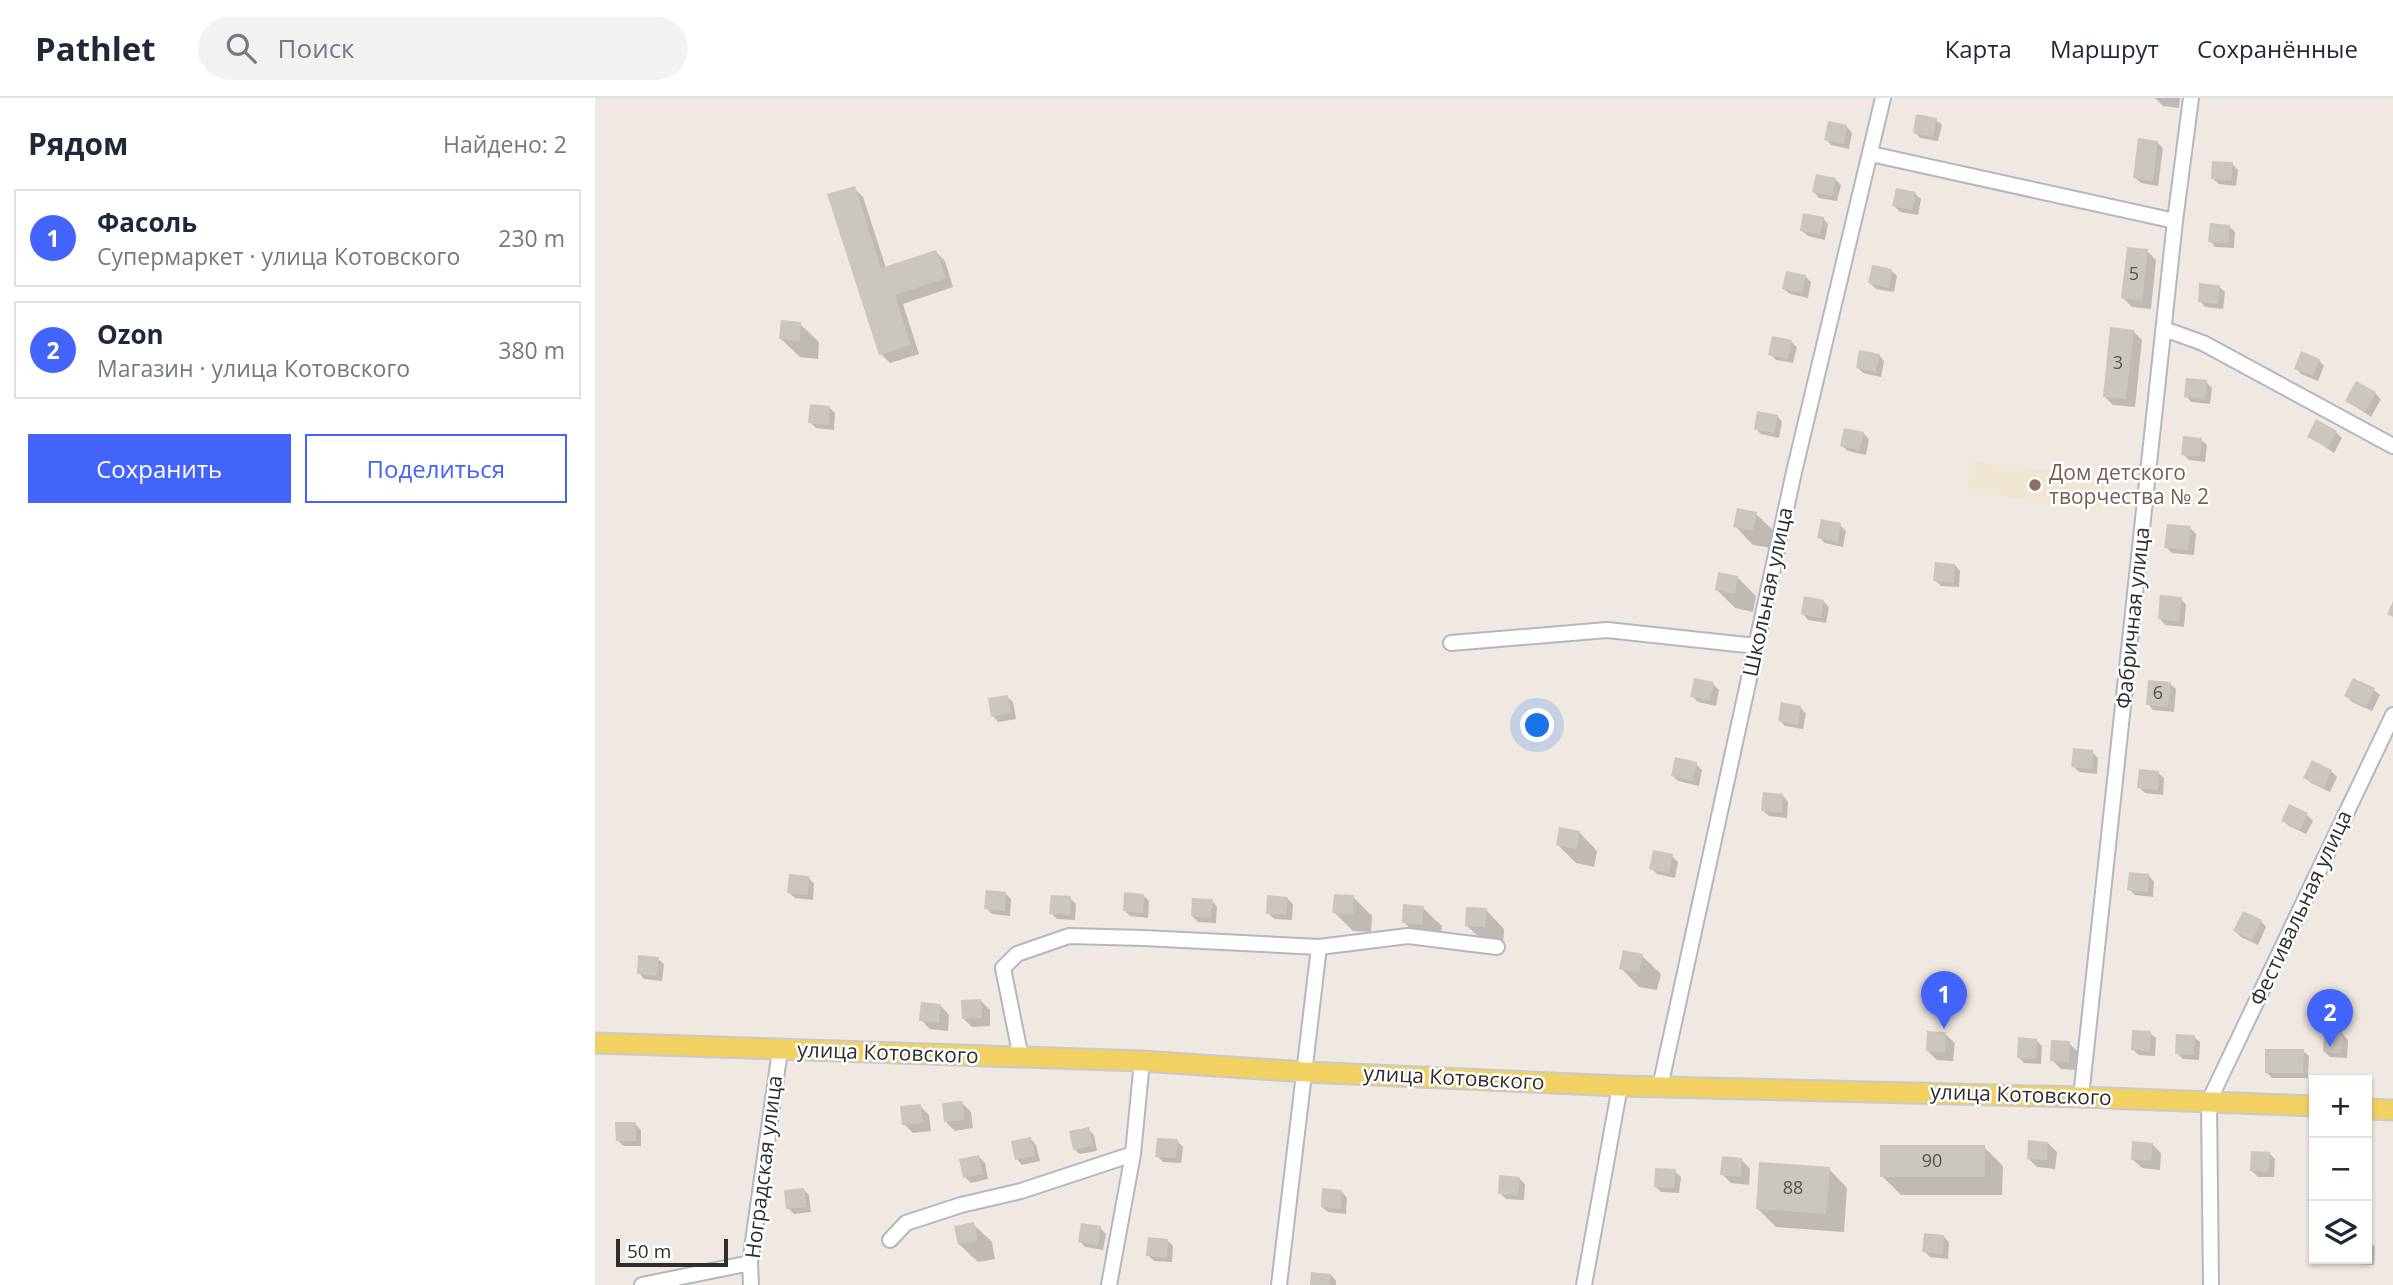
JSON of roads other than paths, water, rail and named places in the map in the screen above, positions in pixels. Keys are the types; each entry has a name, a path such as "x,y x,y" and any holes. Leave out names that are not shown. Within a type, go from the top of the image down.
{"main road":[{"name":"улица Котовского","path":"595,1043 1142,1061 1306,1072 1620,1086 2081,1097 2309,1107"},
{"path":"2372,1109 2393,1110"}],"street":[{"name":"Школьная улица","path":"1660,1087 1794,472 1883,98"},
{"name":"Фабричная улица","path":"2081,1097 2175,221 2191,98"},
{"path":"1871,154 2175,221"},
{"path":"2164,329 2203,343 2393,446"},
{"path":"1451,643 1607,630 1756,646"},
{"name":"Фестивальная улица","path":"2209,1101 2393,715"},
{"path":"1021,1058 1003,968 1017,954 1069,936 1319,947 1408,936 1497,947"},
{"path":"1279,1285 1319,947"},
{"name":"Ноградская улица","path":"751,1285 750,1263 779,1050"},
{"path":"1109,1285 1133,1154 1142,1061"},
{"path":"1584,1285 1620,1086"},
{"path":"2209,1101 2211,1285"},
{"path":"890,1240 906,1223 961,1205 1021,1191 1133,1154"},
{"path":"642,1285 750,1263"}],"place":[{"name":"Дом детского творчества № 2","path":"2035,485"},
{"name":"Фасоль","path":"1944,1029"},
{"name":"Ozon","path":"2330,1047"}]}
